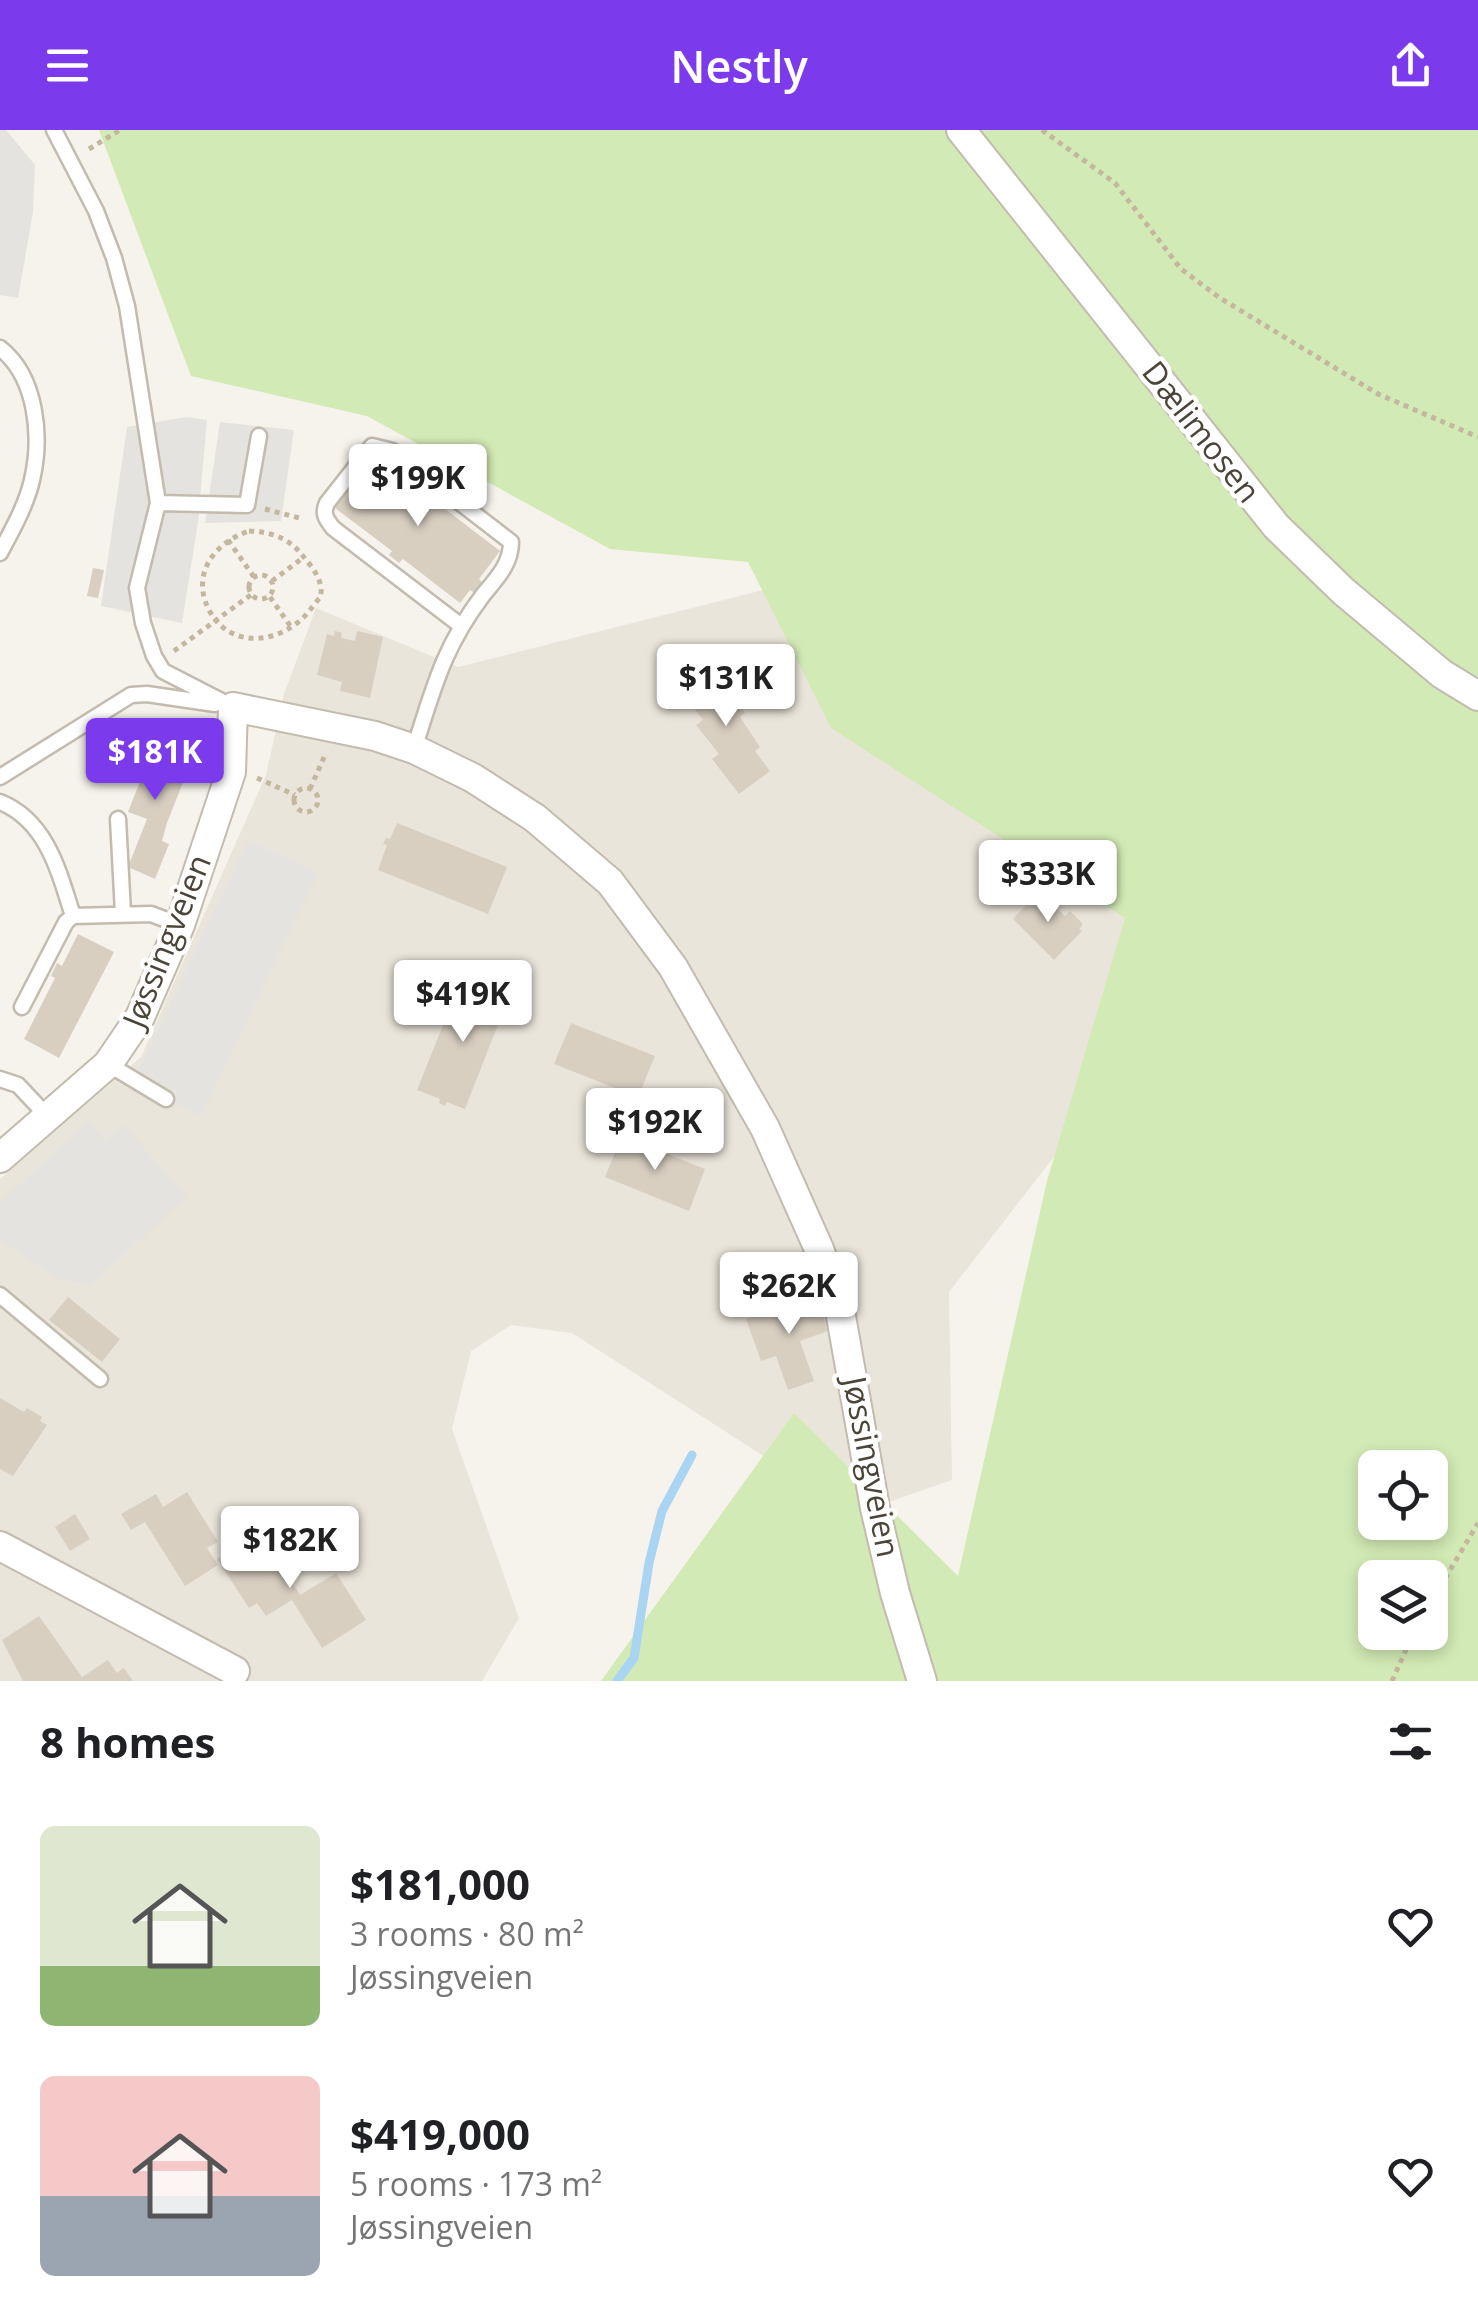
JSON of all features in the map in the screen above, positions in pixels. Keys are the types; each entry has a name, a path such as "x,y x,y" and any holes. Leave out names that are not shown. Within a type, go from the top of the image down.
{"street":[{"name":"Dælimosen","path":"961,130 1276,526 1344,591 1442,674 1478,696"},
{"name":"Jøssingveien","path":"0,1158 108,1064 140,1017 180,925 231,766 233,707 337,728 414,749 502,796 558,836 610,882 673,967 730,1062 799,1201 839,1305 879,1525 922,1681"},
{"path":"0,1546 235,1671"}],"lane":[{"path":"54,130 108,242 127,306 158,503 137,588 143,623 158,663 175,679 233,707"},
{"path":"0,348 26,377 36,456 21,512 0,553"},
{"path":"158,503 247,504 258,436"},
{"path":"414,749 444,656 460,625 508,564 511,542 393,451 372,446 324,510 333,528 460,625"},
{"path":"0,776 132,695 233,707"},
{"path":"0,802 20,812 41,836 56,864 74,916"},
{"path":"118,818 122,914"},
{"path":"22,1007 66,922 74,916 151,914 180,925"},
{"path":"108,1064 166,1100"},
{"path":"0,1079 18,1086 48,1117"},
{"path":"0,1295 100,1380"}],"path":[{"path":"70,161 120,130"},
{"path":"1042,130 1114,183 1181,270 1220,298 1378,394 1478,437"},
{"path":"247,504 333,528"},
{"path":"250,531 266,532 281,536 304,557 319,579 320,598 304,618 275,636 248,639 216,621 206,604 204,572 210,558 228,540 250,531"},
{"path":"228,540 254,577"},
{"path":"272,581 304,557"},
{"path":"263,574 272,581 269,596 262,599 252,594 249,587 254,577 263,574"},
{"path":"158,663 252,594"},
{"path":"269,596 291,627"},
{"path":"310,789 337,728"},
{"path":"231,766 295,796"},
{"path":"300,789 310,789 318,800 310,812 302,812 296,807 295,796 300,789"},
{"path":"1448,1574 1478,1523"},
{"path":"1392,1681 1406,1650"}],"shaded area":[{"path":"0,130 6,130 35,165 33,212 18,298 0,295"},
{"path":"187,417 207,420 198,522 182,623 101,606 127,427"},
{"path":"220,422 294,430 281,521 205,523"},
{"path":"775,587 1116,805 1172,1005 949,1292 952,1480 854,1514 572,1333 511,1325 471,1351 452,1429 519,1618 482,1681 0,1681 0,1179 141,1057 266,775 284,694 316,608 458,667"},
{"path":"249,840 318,873 201,1116 132,1083"},
{"path":"88,1122 105,1140 123,1124 187,1196 91,1286 56,1278 0,1241 0,1202"}],"green space":[{"path":"99,130 1478,130 1478,1681 601,1681 794,1413 958,1576 1047,1181 1125,918 831,728 748,562 610,549 367,416 191,376"}],"building":[{"path":"375,455 382,460 385,456 396,464 393,469 500,551 479,579 483,583 475,593 470,590 460,603 403,559 399,563 389,555 392,551 335,508"},
{"path":"93,568 104,570 98,598 87,596"},
{"path":"335,631 342,633 341,638 355,641 357,631 383,637 370,698 340,691 342,682 317,675 327,634 334,636"},
{"path":"713,667 717,672 722,668 730,679 725,683 745,713 740,717 760,747 755,751 770,771 739,794 712,759 719,754 696,725 703,720 681,691"},
{"path":"142,742 191,762 167,823 162,841 169,844 155,879 128,867 147,819 128,812 141,779 129,774"},
{"path":"397,823 507,867 488,914 378,870 387,845 383,844 386,838 390,839"},
{"path":"1038,892 1065,916 1070,911 1083,924 1079,929 1082,931 1054,960 1013,919"},
{"path":"78,934 114,952 59,1058 24,1039 55,978 51,976 57,963 62,966"},
{"path":"461,980 508,999 465,1109 447,1102 445,1106 439,1103 440,1099 417,1090"},
{"path":"571,1023 655,1056 638,1097 554,1064"},
{"path":"622,1136 705,1169 689,1211 605,1177"},
{"path":"815,1293 828,1331 800,1341 814,1381 788,1390 776,1356 761,1361 746,1319"},
{"path":"68,1297 120,1339 102,1362 49,1320"},
{"path":"0,1398 24,1412 27,1408 47,1425 13,1476 0,1469"},
{"path":"187,1492 218,1542 207,1548 218,1565 185,1586 145,1522 131,1530 121,1514 156,1494 163,1507"},
{"path":"75,1514 90,1539 70,1551 55,1527"},
{"path":"260,1531 300,1595 336,1573 366,1620 322,1648 292,1600 266,1616 257,1603 249,1608 217,1559"},
{"path":"39,1616 82,1677 108,1660 117,1673 124,1668 133,1681 23,1681 2,1640"}],"waterway":[{"path":"617,1681 634,1658 649,1563 662,1511 692,1455"}]}
